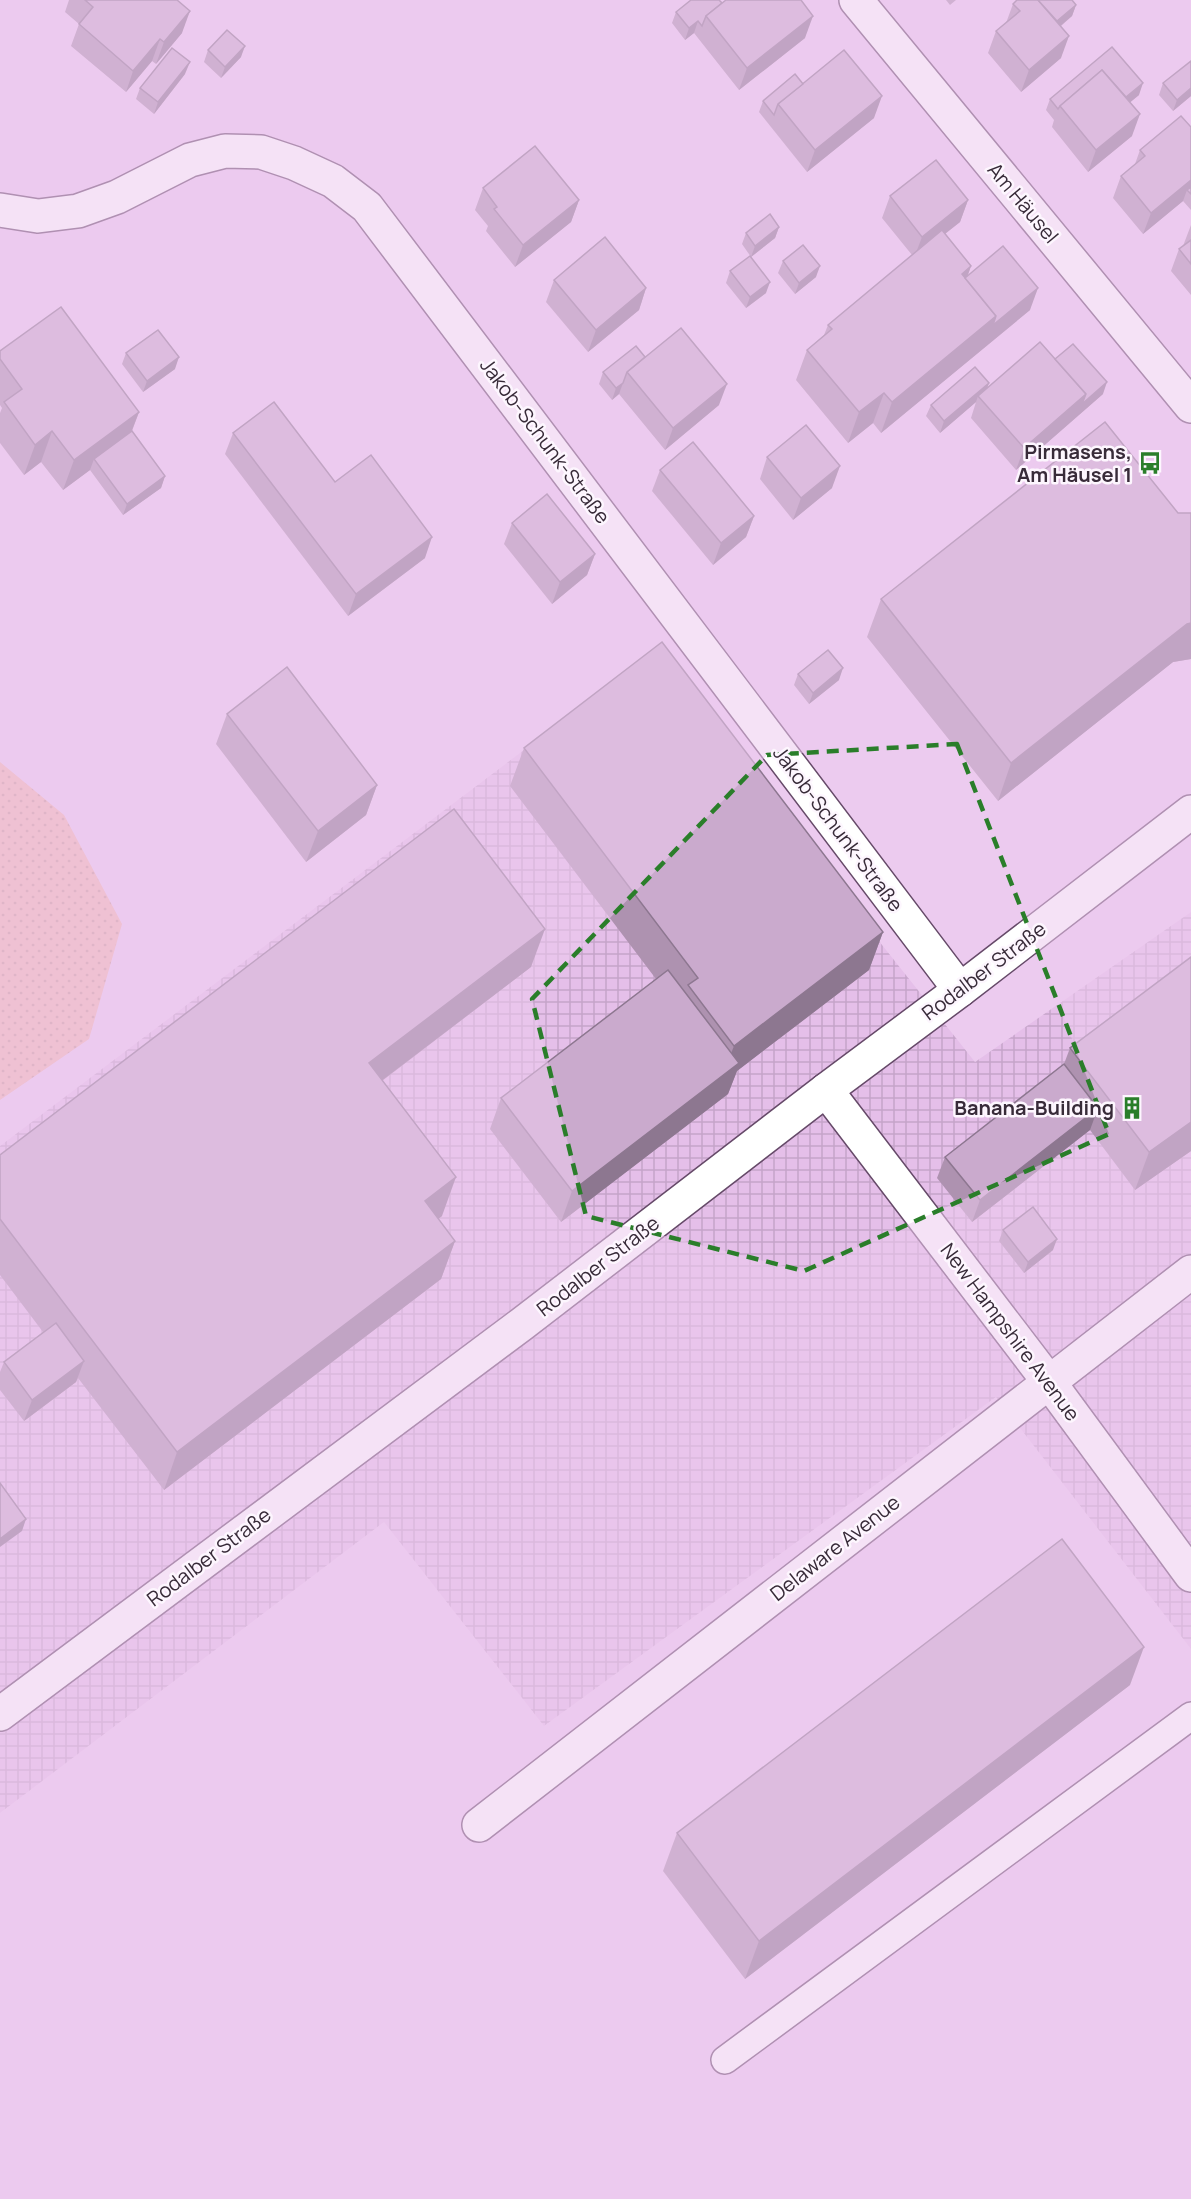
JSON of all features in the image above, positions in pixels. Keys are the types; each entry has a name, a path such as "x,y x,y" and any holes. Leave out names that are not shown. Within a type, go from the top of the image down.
{"street":[{"name":"Am Häusel","path":"856,0 1191,406"},
{"name":"Jakob-Schunk-Straße","path":"0,210 38,216 78,211 117,197 190,160 225,151 261,152 294,163 333,181 366,207 960,990"},
{"name":"Rodalber Straße","path":"0,1714 522,1324 1191,812"},
{"name":"New Hampshire Avenue","path":"826,1090 1049,1382 1191,1575"},
{"name":"Delaware Avenue","path":"479,1825 1191,1272"}],"lane":[{"path":"725,2060 1191,1716"}],"highlighted area":[{"path":"957,744 1109,1134 804,1271 586,1216 532,999 767,755"}],"shaded area":[{"path":"651,654 975,1062 1191,912 1191,1649 996,1397 544,1726 384,1522 0,1813 0,1146"},
{"path":"0,762 64,815 122,924 89,1039 0,1100"}],"building":[{"path":"85,0 177,0 190,11 164,42 160,39 133,71 79,24 93,7"},
{"path":"691,0 719,0 722,3 706,16 702,26 698,21 689,28 676,12"},
{"path":"726,0 801,0 813,16 747,68 706,16"},
{"path":"1017,0 1038,0 1069,36 1029,70 996,31 1020,11 1013,4"},
{"path":"1038,0 1072,0 1076,5 1057,21"},
{"path":"227,30 245,46 225,67 208,50"},
{"path":"1112,47 1143,83 1126,97 1102,70 1058,109 1050,99"},
{"path":"172,48 190,62 158,102 140,88"},
{"path":"844,50 882,96 815,150 778,104"},
{"path":"1191,61 1191,88 1177,100 1163,83"},
{"path":"1102,70 1140,114 1096,150 1060,106"},
{"path":"795,74 803,84 778,104 774,115 763,101"},
{"path":"1181,116 1191,127 1191,180 1151,213 1121,176 1145,156 1140,150"},
{"path":"535,146 579,200 523,245 494,209 497,207 483,188"},
{"path":"936,160 968,200 922,237 890,196"},
{"path":"770,214 779,227 755,246 746,233"},
{"path":"942,230 971,266 962,274 996,316 892,402 884,393 859,412 807,350 832,329 828,325"},
{"path":"605,237 646,288 596,330 554,280"},
{"path":"1191,240 1191,264 1179,249"},
{"path":"803,245 820,266 799,283 783,261"},
{"path":"1003,246 1038,288 993,325 996,316 965,278"},
{"path":"750,256 770,282 750,297 730,271"},
{"path":"61,307 139,412 74,460 52,431 35,445 4,402 22,389 0,359 0,351"},
{"path":"681,328 727,384 673,428 627,372"},
{"path":"158,330 179,357 147,381 126,353"},
{"path":"1040,342 1086,394 1024,448 978,396"},
{"path":"1073,344 1107,382 1082,404 1086,394 1055,359"},
{"path":"636,346 645,357 627,372 623,383 616,388 603,372"},
{"path":"975,367 989,383 944,421 931,405"},
{"path":"274,402 335,482 371,455 432,537 356,594 233,433"},
{"path":"1105,422 1178,513 1191,513 1191,623 1011,763 881,599"},
{"path":"806,425 840,466 801,498 767,457"},
{"path":"132,431 165,476 127,504 94,459"},
{"path":"693,442 754,516 721,543 660,470"},
{"path":"547,494 595,554 560,582 512,523"},
{"path":"662,642 883,932 734,1046 688,985 698,978 524,748"},
{"path":"828,650 843,668 813,693 798,674"},
{"path":"287,667 377,785 318,831 227,714"},
{"path":"454,809 545,929 369,1063 456,1177 425,1201 455,1241 177,1452 0,1219 0,1155"},
{"name":"Banana-Building","path":"1191,957 1191,1122 1149,1152 1070,1048"},
{"path":"668,970 739,1063 572,1191 501,1098"},
{"path":"1064,1064 1098,1108 980,1200 945,1157"},
{"path":"1033,1207 1057,1239 1028,1262 1003,1230"},
{"path":"56,1323 84,1361 32,1400 4,1362"},
{"path":"0,1483 26,1519 0,1539"},
{"path":"1062,1539 1144,1647 759,1941 677,1833"}],"place":[{"name":"Pirmasens, Am Häusel 1","path":"1150,463"},
{"name":"Banana-Building","path":"1132,1108"}]}
